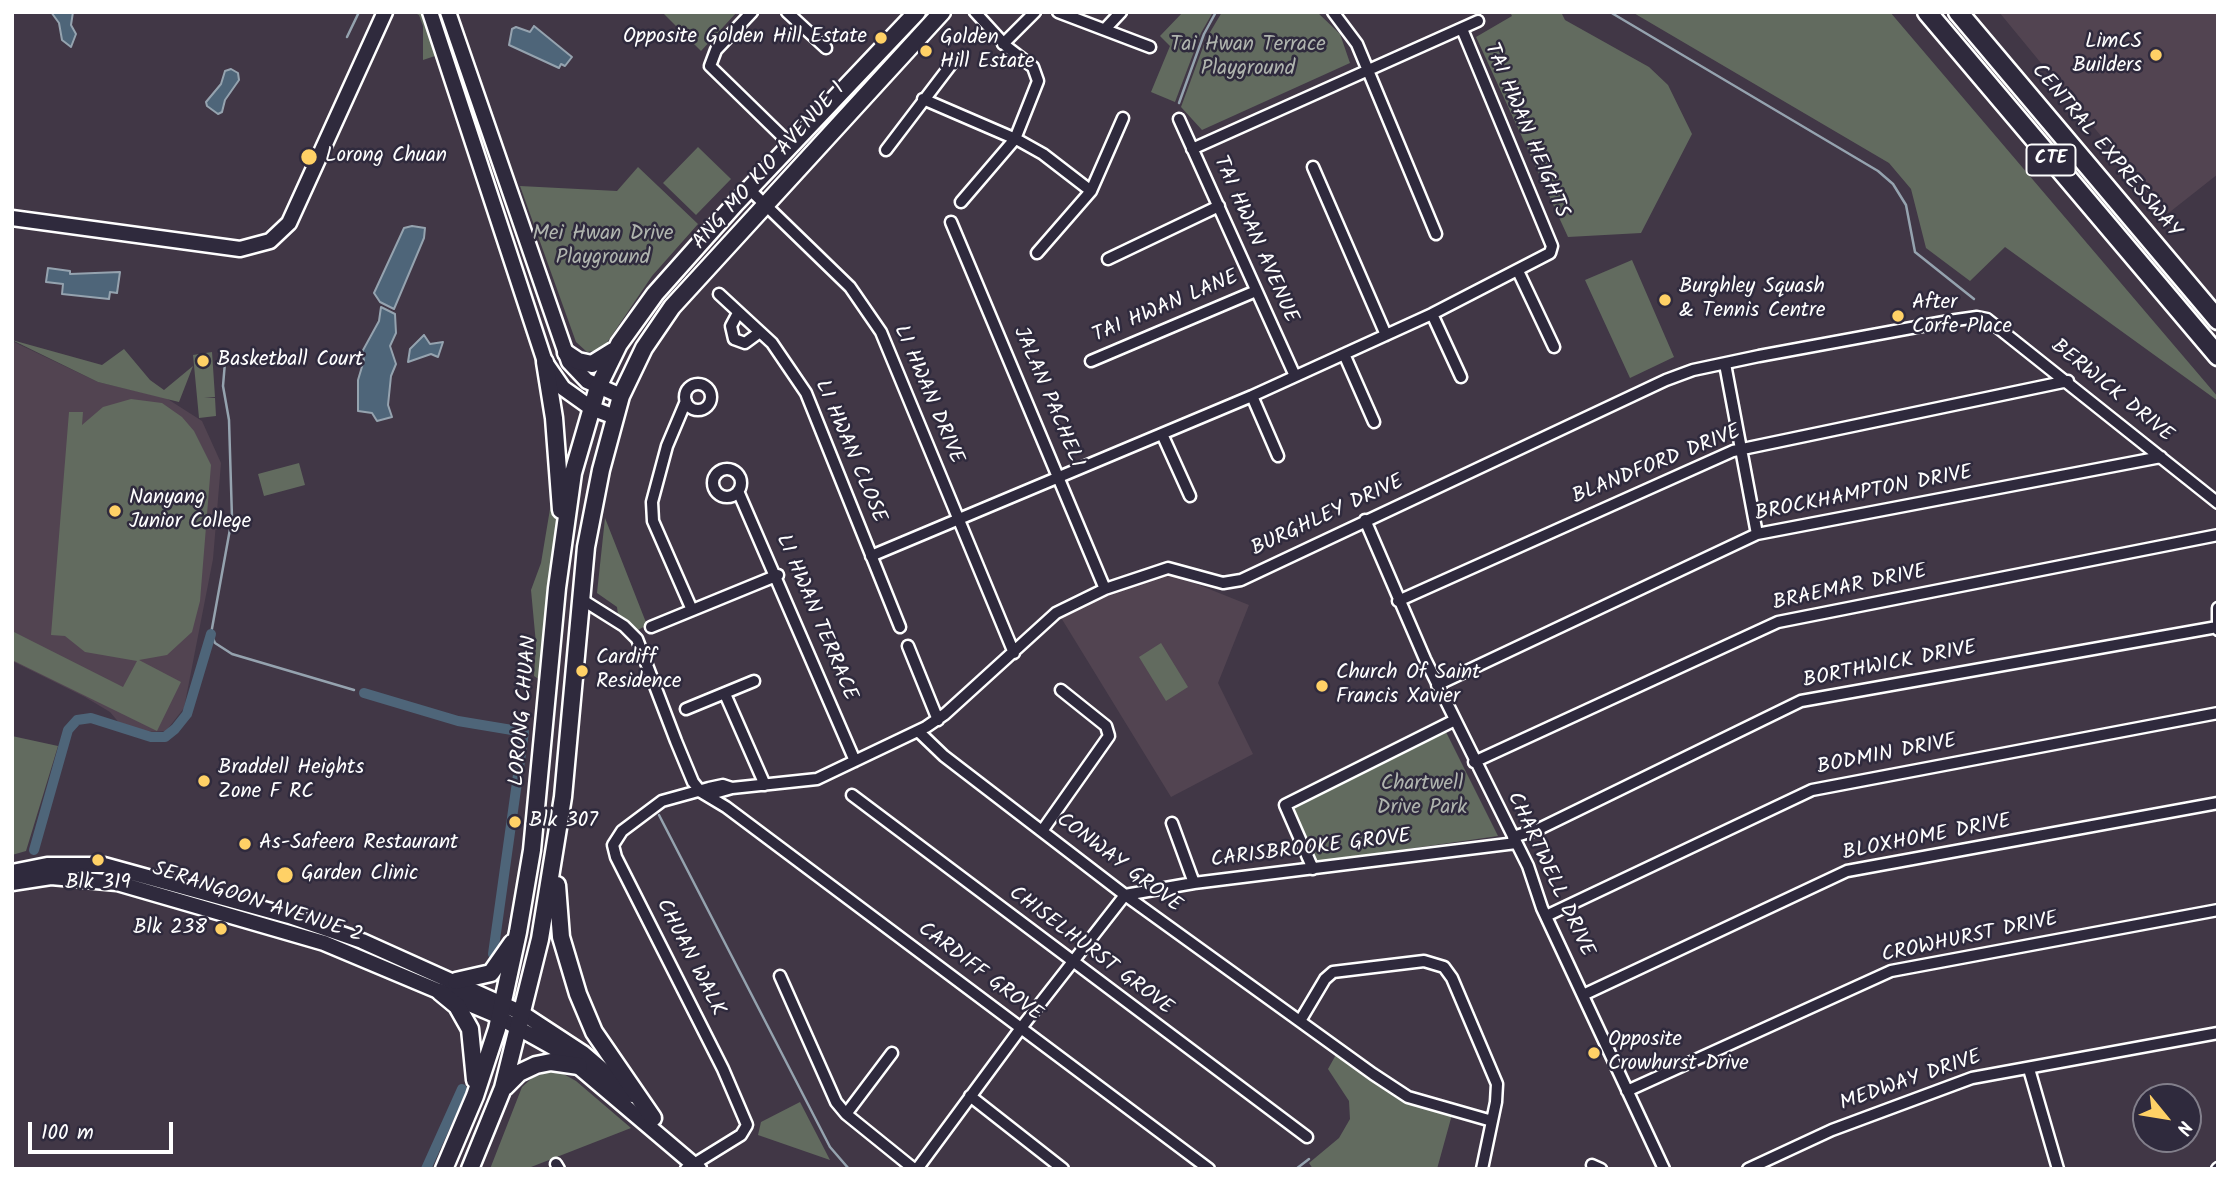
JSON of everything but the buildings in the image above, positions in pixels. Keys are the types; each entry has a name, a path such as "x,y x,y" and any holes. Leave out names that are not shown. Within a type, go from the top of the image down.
{"highway":[{"name":"CTE","path":"1927,12 2218,356"},
{"name":"CENTRAL EXPRESSWAY","path":"1958,12 2218,320"}],"main road":[{"path":"12,218 240,249 270,241 289,223 385,12"},
{"path":"448,12 517,208 533,265 566,353 575,371 598,387 621,396 586,547 555,855 503,1088 470,1169"},
{"name":"ANG MO KIO AVENUE 1","path":"598,387 620,344 647,303 749,189 917,12"},
{"name":"ANG MO KIO AVENUE 1","path":"621,396 639,358 664,317 942,12"},
{"path":"429,14 460,100 545,362 554,418 564,540"},
{"path":"460,100 467,94 477,94"},
{"path":"499,218 508,218 517,208"},
{"path":"566,353 578,361 592,364 607,357 620,344"},
{"path":"545,362 563,388 591,408 615,417"},
{"name":"LORONG CHUAN","path":"444,1169 475,1097 501,1011 519,932 533,837 573,473 598,387"},
{"path":"555,855 558,915 568,968 594,1032 670,1143"},
{"name":"SERANGOON AVENUE 2","path":"12,872 47,865 86,864 121,869 321,926 456,981 501,1011"},
{"name":"SERANGOON AVENUE 2","path":"12,883 51,877 117,883 324,943 440,992 501,1011 520,1020"},
{"path":"456,981 491,972 519,932"},
{"path":"440,992 457,1006 470,1030 474,1046 475,1097"},
{"path":"520,1020 670,1143 693,1167"},
{"path":"520,1020 603,1069 653,1118"},
{"path":"503,1088 519,1073 536,1065 551,1062 579,1066"}],"street":[{"path":"752,12 716,50 709,66 791,145"},
{"path":"787,12 826,48"},
{"path":"961,202 1015,139 1036,90 1038,77 1033,67 1003,44 975,12"},
{"path":"1003,44 1035,12"},
{"path":"1058,12 1150,47"},
{"path":"1105,29 1121,12"},
{"path":"1333,12 1357,44 1436,234"},
{"path":"1192,149 1478,21"},
{"name":"TAI HWAN HEIGHTS","path":"959,521 1252,397 1432,314 1550,253 1552,246 1462,29"},
{"path":"886,150 953,62"},
{"path":"923,99 1043,154 1091,191"},
{"path":"1037,253 1091,191 1123,118"},
{"name":"TAI HWAN AVENUE","path":"1179,119 1295,376"},
{"path":"1313,167 1386,335"},
{"name":"LI HWAN DRIVE","path":"749,189 840,276 868,311 888,347 1013,653"},
{"path":"1108,259 1219,206"},
{"name":"JALAN PACHELI","path":"951,222 1105,589"},
{"path":"1518,271 1554,347"},
{"name":"TAI HWAN LANE","path":"1091,361 1256,291"},
{"name":"LI HWAN CLOSE","path":"719,293 784,358 806,393 900,627"},
{"path":"738,313 731,326 734,339 745,343 760,332"},
{"path":"1432,314 1461,377"},
{"name":"BURGHLEY DRIVE","path":"701,792 712,794 732,788 808,781 855,761 938,720 1056,613 1105,589 1168,568 1216,581 1234,582 1666,380 1693,370 1977,317"},
{"name":"BERWICK DRIVE","path":"1977,317 1998,325 2218,503"},
{"path":"1344,354 1374,422"},
{"path":"1725,364 1757,534"},
{"name":"BLANDFORD DRIVE","path":"1398,601 1740,449 2068,381"},
{"path":"1252,397 1278,456"},
{"path":"686,401 667,446 652,502 653,521 692,610"},
{"path":"1162,434 1190,496"},
{"name":"BROCKHAMPTON DRIVE","path":"1437,685 1757,534 2161,457"},
{"name":"LI HWAN TERRACE","path":"738,491 778,575 855,761"},
{"name":"CHARTWELL DRIVE","path":"1365,520 1453,722 1528,866 1546,916 1664,1169"},
{"name":"LI HWAN CLOSE","path":"871,556 959,521"},
{"name":"BRAEMAR DRIVE","path":"1474,762 1778,622 2218,534"},
{"path":"651,627 778,575"},
{"path":"581,599 624,626 637,639 680,752 693,782 701,792"},
{"path":"2217,628 2218,608"},
{"name":"BORTHWICK DRIVE","path":"1514,840 1801,701 2217,628"},
{"path":"908,646 938,720"},
{"path":"686,709 754,681"},
{"path":"1042,831 1109,736 1106,726 1061,690"},
{"path":"725,694 765,785"},
{"name":"BODMIN DRIVE","path":"1546,916 1812,790 2218,713"},
{"path":"1312,869 1285,805 1453,722"},
{"name":"CONWAY GROVE","path":"918,731 944,756 1125,895 1408,1097 1492,1121"},
{"path":"726,807 726,799 732,788"},
{"name":"CARDIFF GROVE","path":"701,792 726,807 1209,1169"},
{"name":"CHUAN WALK","path":"693,1167 741,1135 747,1125 745,1115 616,856 613,845 622,831 657,804 701,792"},
{"name":"CHISELHURST GROVE","path":"852,795 1307,1137"},
{"name":"BLOXHOME DRIVE","path":"1583,995 1847,871 2218,803"},
{"name":"CARISBROOKE GROVE","path":"1172,823 1194,883"},
{"name":"CARISBROOKE GROVE","path":"1125,895 1194,883 1514,840"},
{"path":"780,976 836,1102 846,1114 916,1169 1125,895"},
{"name":"CROWHURST DRIVE","path":"1627,1091 1891,971 2218,910"},
{"path":"1300,1021 1325,979 1337,971 1424,961 1441,965 1452,978 1495,1075 1497,1094 1482,1169"},
{"name":"MEDWAY DRIVE","path":"1748,1169 1832,1130 1972,1078 2218,1033"},
{"path":"846,1114 892,1053"},
{"path":"2029,1069 2058,1169"},
{"path":"970,1096 1063,1169"}],"shaded area":[{"path":"1999,12 2218,12 2218,174 2166,215"},
{"name":"Nanyang Junior College","path":"12,341 98,382 166,398 202,421 221,463 213,559 184,708 166,731 146,732 121,725 110,712 85,697 12,661"},
{"path":"1161,573 1169,573 1249,605 1218,683 1253,754 1171,797 1060,616"}],"green space":[{"path":"413,12 426,12 444,53 423,60 423,26 419,15"},
{"path":"662,12 737,12 701,51"},
{"path":"1183,12 1213,12 1201,33 1175,102 1151,92 1170,46 1160,36"},
{"name":"Tai Hwan Terrace Playground","path":"1222,12 1317,12 1340,34 1350,63 1202,130 1181,107 1206,39"},
{"path":"1510,12 1561,12 1565,20 1649,67 1668,85 1692,134 1641,233 1568,237 1476,37 1512,16"},
{"path":"1632,12 1890,12 2218,397 2218,401 2005,247 1970,281 1926,248 1911,189 1889,163"},
{"path":"698,147 731,179 696,215 663,183"},
{"name":"Mei Hwan Drive Playground","path":"638,167 698,224 652,276 602,350 587,352 576,342 520,186 617,191"},
{"path":"1632,260 1674,357 1630,378 1585,280"},
{"path":"12,340 102,365 124,349 150,380 164,390 193,366 179,402 98,382"},
{"path":"212,352 215,397 204,398 215,398 216,416 199,418 193,355"},
{"name":"Nanyang Junior College","path":"131,399 162,403 182,417 194,431 211,465 200,601 192,632 167,655 139,660 181,682 157,731 12,660 12,631 123,687 137,661 85,652 65,636 51,635 69,412 83,412 82,425 103,407"},
{"path":"299,463 305,485 264,496 258,474"},
{"path":"563,490 546,684 534,676 536,644 531,590 541,563 552,497"},
{"path":"605,518 647,625 638,630 618,615 617,607 597,593"},
{"path":"1161,643 1188,687 1166,701 1139,657"},
{"name":"Chartwell Drive Park","path":"1445,730 1498,836 1317,862 1294,813 1294,806"},
{"path":"12,736 58,746 26,851 12,855"},
{"path":"1338,1051 1398,1094 1453,1111 1437,1169 1313,1169 1309,1163 1339,1138 1350,1119 1349,1101 1328,1069"},
{"path":"550,1071 560,1072 576,1081 631,1128 526,1169 490,1169 522,1087 532,1078"},
{"path":"800,1102 830,1160 758,1135 761,1122"}],"water":[{"path":"51,12 73,12 71,25 76,34 71,47 62,40 59,23"},
{"path":"534,26 572,57 565,66 561,64 559,68 509,45 512,29 516,27 530,32"},
{"path":"231,69 238,73 239,80 225,100 222,112 218,114 207,106 206,102 221,84 225,71"},
{"path":"404,228 425,228 424,238 394,309 380,302 374,293"},
{"path":"48,268 70,271 70,274 120,272 117,293 110,292 109,299 62,294 63,284 46,282"},
{"path":"381,307 395,314 396,333 390,346 396,364 391,376 388,405 392,417 377,421 372,413 358,411 358,380 364,360 362,352 379,321"},
{"path":"424,335 430,344 443,342 438,357 431,354 408,362 410,349"}],"waterway":[{"path":"347,37 359,12"},
{"path":"1179,103 1204,34 1216,12"},
{"path":"1610,12 1878,171 1893,184 1906,205 1915,252 1974,299"},
{"path":"226,350 223,386 229,420 232,518 211,634 215,643 232,654 354,690"},
{"path":"34,850 68,730 77,720 91,718 151,737 165,737 187,714 211,634"},
{"path":"364,693 458,721 524,732 493,954"},
{"path":"659,815 830,1147 849,1169"},
{"path":"426,1169 462,1089"},
{"path":"1296,1169 1309,1159"}],"place":[{"name":"Opposite Golden Hill Estate","path":"881,38"},
{"name":"Golden Hill Estate","path":"926,51"},
{"name":"LimCS Builders","path":"2156,55"},
{"name":"Lorong Chuan","path":"309,157"},
{"name":"Burghley Squash & Tennis Centre","path":"1665,300"},
{"name":"After Corfe Place","path":"1898,316"},
{"name":"Basketball Court","path":"203,361"},
{"name":"Nanyang Junior College","path":"115,511"},
{"name":"Cardiff Residence","path":"582,671"},
{"name":"Church Of Saint Francis Xavier","path":"1322,686"},
{"name":"Braddell Heights Zone F RC","path":"204,781"},
{"name":"Blk 307","path":"515,822"},
{"name":"As-Safeera Restaurant","path":"245,844"},
{"name":"Blk 319","path":"98,860"},
{"name":"Garden Clinic","path":"285,875"},
{"name":"Blk 238","path":"221,929"},
{"name":"Opposite Crowhurst Drive","path":"1594,1053"}]}
